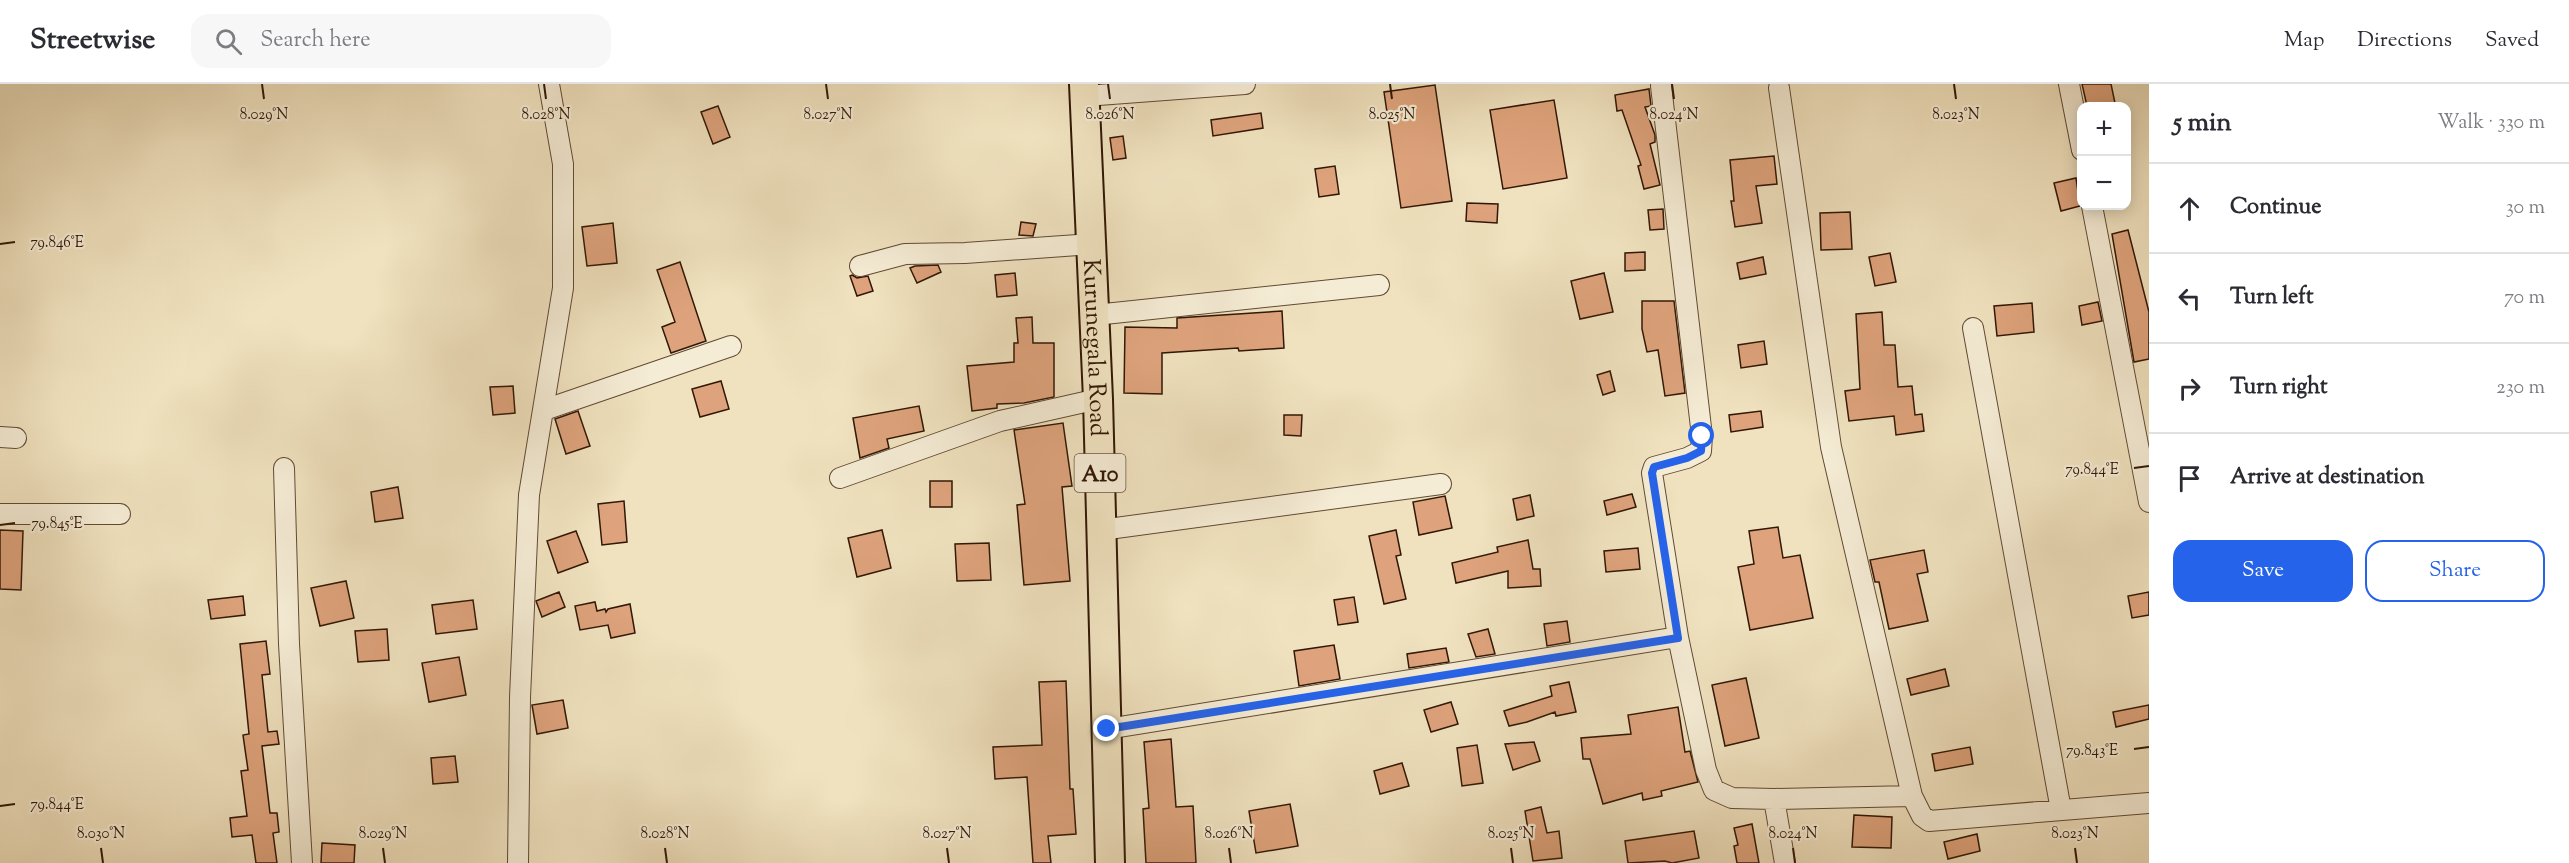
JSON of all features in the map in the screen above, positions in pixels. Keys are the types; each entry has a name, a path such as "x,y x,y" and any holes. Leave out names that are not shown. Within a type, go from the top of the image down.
{"highway":[{"name":"Kurunegala Road","path":"1084,90 1098,399 1110,863"}],"street":[{"path":"518,863 519,697 530,495 563,288 563,164 549,84"},
{"path":"1084,90 1245,84"},
{"path":"2069,84 2077,125"},
{"path":"1661,86 1702,436 1701,451 1687,458 1654,467 1652,473 1678,638 1706,770 1714,790 1731,798 1912,796"},
{"path":"1779,88 1832,447 1912,796 1922,816 1929,820 2149,803"},
{"path":"2093,210 2149,502"},
{"path":"860,266 905,254 965,253 1092,244"},
{"path":"1095,315 1379,285"},
{"path":"1972,328 2061,810"},
{"path":"544,410 731,346"},
{"path":"840,478 1000,421 1098,399"},
{"path":"284,468 289,644 302,863"},
{"path":"1101,530 1441,484"},
{"path":"0,514 120,514"},
{"path":"1107,729 1678,638"},
{"path":"1774,799 1785,863"}],"building":[{"path":"2082,84 2111,84 2115,102 2086,102"},
{"path":"1435,85 1452,201 1401,208 1384,92"},
{"path":"1649,89 1651,106 1645,107 1655,135 1655,142 1650,144 1660,185 1644,189 1638,166 1641,165 1622,110 1617,111 1615,95"},
{"path":"1554,100 1567,178 1503,189 1490,110"},
{"path":"718,106 730,137 713,144 701,112"},
{"path":"1261,113 1263,128 1213,136 1211,120"},
{"path":"1123,136 1126,158 1113,160 1110,138"},
{"path":"1774,156 1777,184 1756,186 1762,223 1735,227 1731,201 1734,201 1730,160"},
{"path":"1335,166 1339,194 1319,197 1315,169"},
{"path":"2076,178 2077,207 2061,211 2054,183"},
{"path":"1467,203 1498,204 1497,223 1466,221"},
{"path":"1663,209 1664,229 1650,230 1648,210"},
{"path":"1850,212 1852,249 1821,250 1820,213"},
{"path":"1021,222 1036,224 1033,236 1019,235"},
{"path":"613,223 617,263 587,266 582,227"},
{"path":"2128,230 2149,312 2149,359 2134,362 2112,234"},
{"path":"1645,252 1645,270 1625,271 1625,253"},
{"path":"1890,253 1896,282 1875,286 1869,257"},
{"path":"1763,257 1766,274 1740,279 1737,263"},
{"path":"680,262 706,341 671,353 662,327 675,322 657,270"},
{"path":"938,265 941,272 917,283 910,268 915,266"},
{"path":"1015,273 1017,295 997,297 995,275"},
{"path":"1604,273 1613,312 1580,319 1571,281"},
{"path":"850,276 857,278 868,276 873,291 857,296"},
{"path":"1642,301 1674,301 1685,393 1665,396 1658,350 1647,352 1642,329"},
{"path":"2098,302 2102,321 2082,325 2079,306"},
{"path":"2032,303 2034,332 1997,336 1994,306"},
{"path":"1282,311 1284,348 1239,351 1238,348 1162,353 1162,394 1124,393 1125,327 1177,328 1177,318"},
{"path":"1882,312 1884,345 1895,345 1898,387 1912,386 1915,415 1922,414 1924,431 1896,435 1894,416 1849,421 1845,391 1860,389 1856,314"},
{"path":"1032,317 1033,343 1054,343 1054,397 1024,403 997,404 997,408 972,411 967,366 1014,362 1014,343 1018,343 1016,318"},
{"path":"1764,341 1767,364 1741,368 1738,345"},
{"path":"1610,371 1615,391 1603,395 1597,375"},
{"path":"721,381 729,409 700,417 692,389"},
{"path":"513,386 515,413 493,415 490,387"},
{"path":"919,406 924,431 887,439 889,448 860,458 853,418"},
{"path":"578,411 590,446 566,454 555,419"},
{"path":"1761,411 1763,427 1731,432 1729,415"},
{"path":"1284,415 1302,415 1301,436 1284,435"},
{"path":"1063,423 1072,486 1062,487 1070,581 1024,585 1017,505 1025,504 1014,430"},
{"path":"930,481 952,481 952,507 930,507"},
{"path":"398,487 403,518 375,522 371,492"},
{"path":"1632,494 1636,507 1607,515 1604,501"},
{"path":"1530,495 1534,516 1517,520 1513,499"},
{"path":"1445,496 1452,528 1419,535 1413,502"},
{"path":"624,501 627,542 602,545 598,504"},
{"path":"1778,527 1783,558 1800,555 1813,618 1750,630 1738,567 1754,564 1749,531"},
{"path":"0,530 23,531 21,590 0,589"},
{"path":"882,530 891,568 857,577 848,538"},
{"path":"1396,530 1401,555 1396,556 1406,599 1384,604 1369,536"},
{"path":"576,531 588,562 558,573 547,541"},
{"path":"1528,540 1533,569 1540,569 1541,586 1508,588 1508,571 1456,583 1452,563 1498,552 1497,547"},
{"path":"989,543 991,580 957,581 955,544"},
{"path":"1638,548 1640,569 1606,572 1604,551"},
{"path":"1924,550 1928,572 1917,574 1928,621 1889,629 1879,582 1875,582 1870,560"},
{"path":"346,581 354,618 320,626 311,588"},
{"path":"559,592 565,607 542,617 536,601"},
{"path":"2149,592 2149,615 2132,618 2128,596"},
{"path":"243,596 245,615 211,619 208,600"},
{"path":"1354,597 1358,622 1338,625 1334,600"},
{"path":"473,600 477,629 436,634 432,605"},
{"path":"595,602 597,611 605,609 606,612 608,609 630,604 635,633 611,638 608,625 580,630 575,606"},
{"path":"1567,621 1570,642 1547,646 1544,624"},
{"path":"387,629 389,660 358,662 355,631"},
{"path":"1488,629 1495,654 1476,657 1468,634"},
{"path":"266,641 270,674 262,675 268,732 277,731 279,744 262,746 270,813 277,813 279,832 273,833 277,863 256,863 252,835 232,837 230,818 247,816 241,771 248,770 243,735 249,734 240,644"},
{"path":"1334,645 1340,679 1299,686 1294,651"},
{"path":"1446,648 1449,662 1409,668 1407,654"},
{"path":"459,657 466,695 429,702 422,663"},
{"path":"1945,669 1949,686 1911,695 1907,679"},
{"path":"1746,678 1759,738 1725,746 1712,685"},
{"path":"1066,681 1070,789 1073,789 1076,834 1048,836 1051,863 1033,863 1027,777 995,779 993,747 1042,745 1039,682"},
{"path":"1569,682 1576,712 1556,716 1555,712 1509,726 1504,711 1552,696 1550,686"},
{"path":"563,700 568,728 537,734 532,705"},
{"path":"1451,702 1458,724 1431,732 1424,710"},
{"path":"2149,705 2149,719 2116,727 2113,712"},
{"path":"1678,707 1685,752 1690,751 1698,782 1661,791 1662,796 1643,800 1642,793 1603,804 1590,759 1583,759 1581,738 1631,734 1628,715"},
{"path":"1171,739 1176,807 1193,806 1196,863 1146,863 1143,809 1149,808 1144,742"},
{"path":"1534,742 1540,761 1513,770 1505,744"},
{"path":"1477,745 1483,783 1462,786 1457,748"},
{"path":"1970,747 1973,764 1935,771 1932,754"},
{"path":"455,756 458,782 433,784 431,758"},
{"path":"1402,763 1409,786 1380,794 1374,771"},
{"path":"1290,804 1298,846 1256,853 1249,811"},
{"path":"1541,807 1547,833 1559,831 1562,858 1533,861 1525,811"},
{"path":"1854,815 1892,817 1891,848 1852,847"},
{"path":"1752,824 1759,863 1737,863 1734,846 1738,845 1734,828"},
{"path":"1694,831 1699,858 1672,863 1665,861 1628,863 1625,841"},
{"path":"1977,834 1980,851 1948,859 1944,842"},
{"path":"322,843 355,845 354,863 321,863"}],"route":[{"path":"1107,729 1678,638 1652,473 1654,467 1687,458 1701,451 1702,436"}]}
